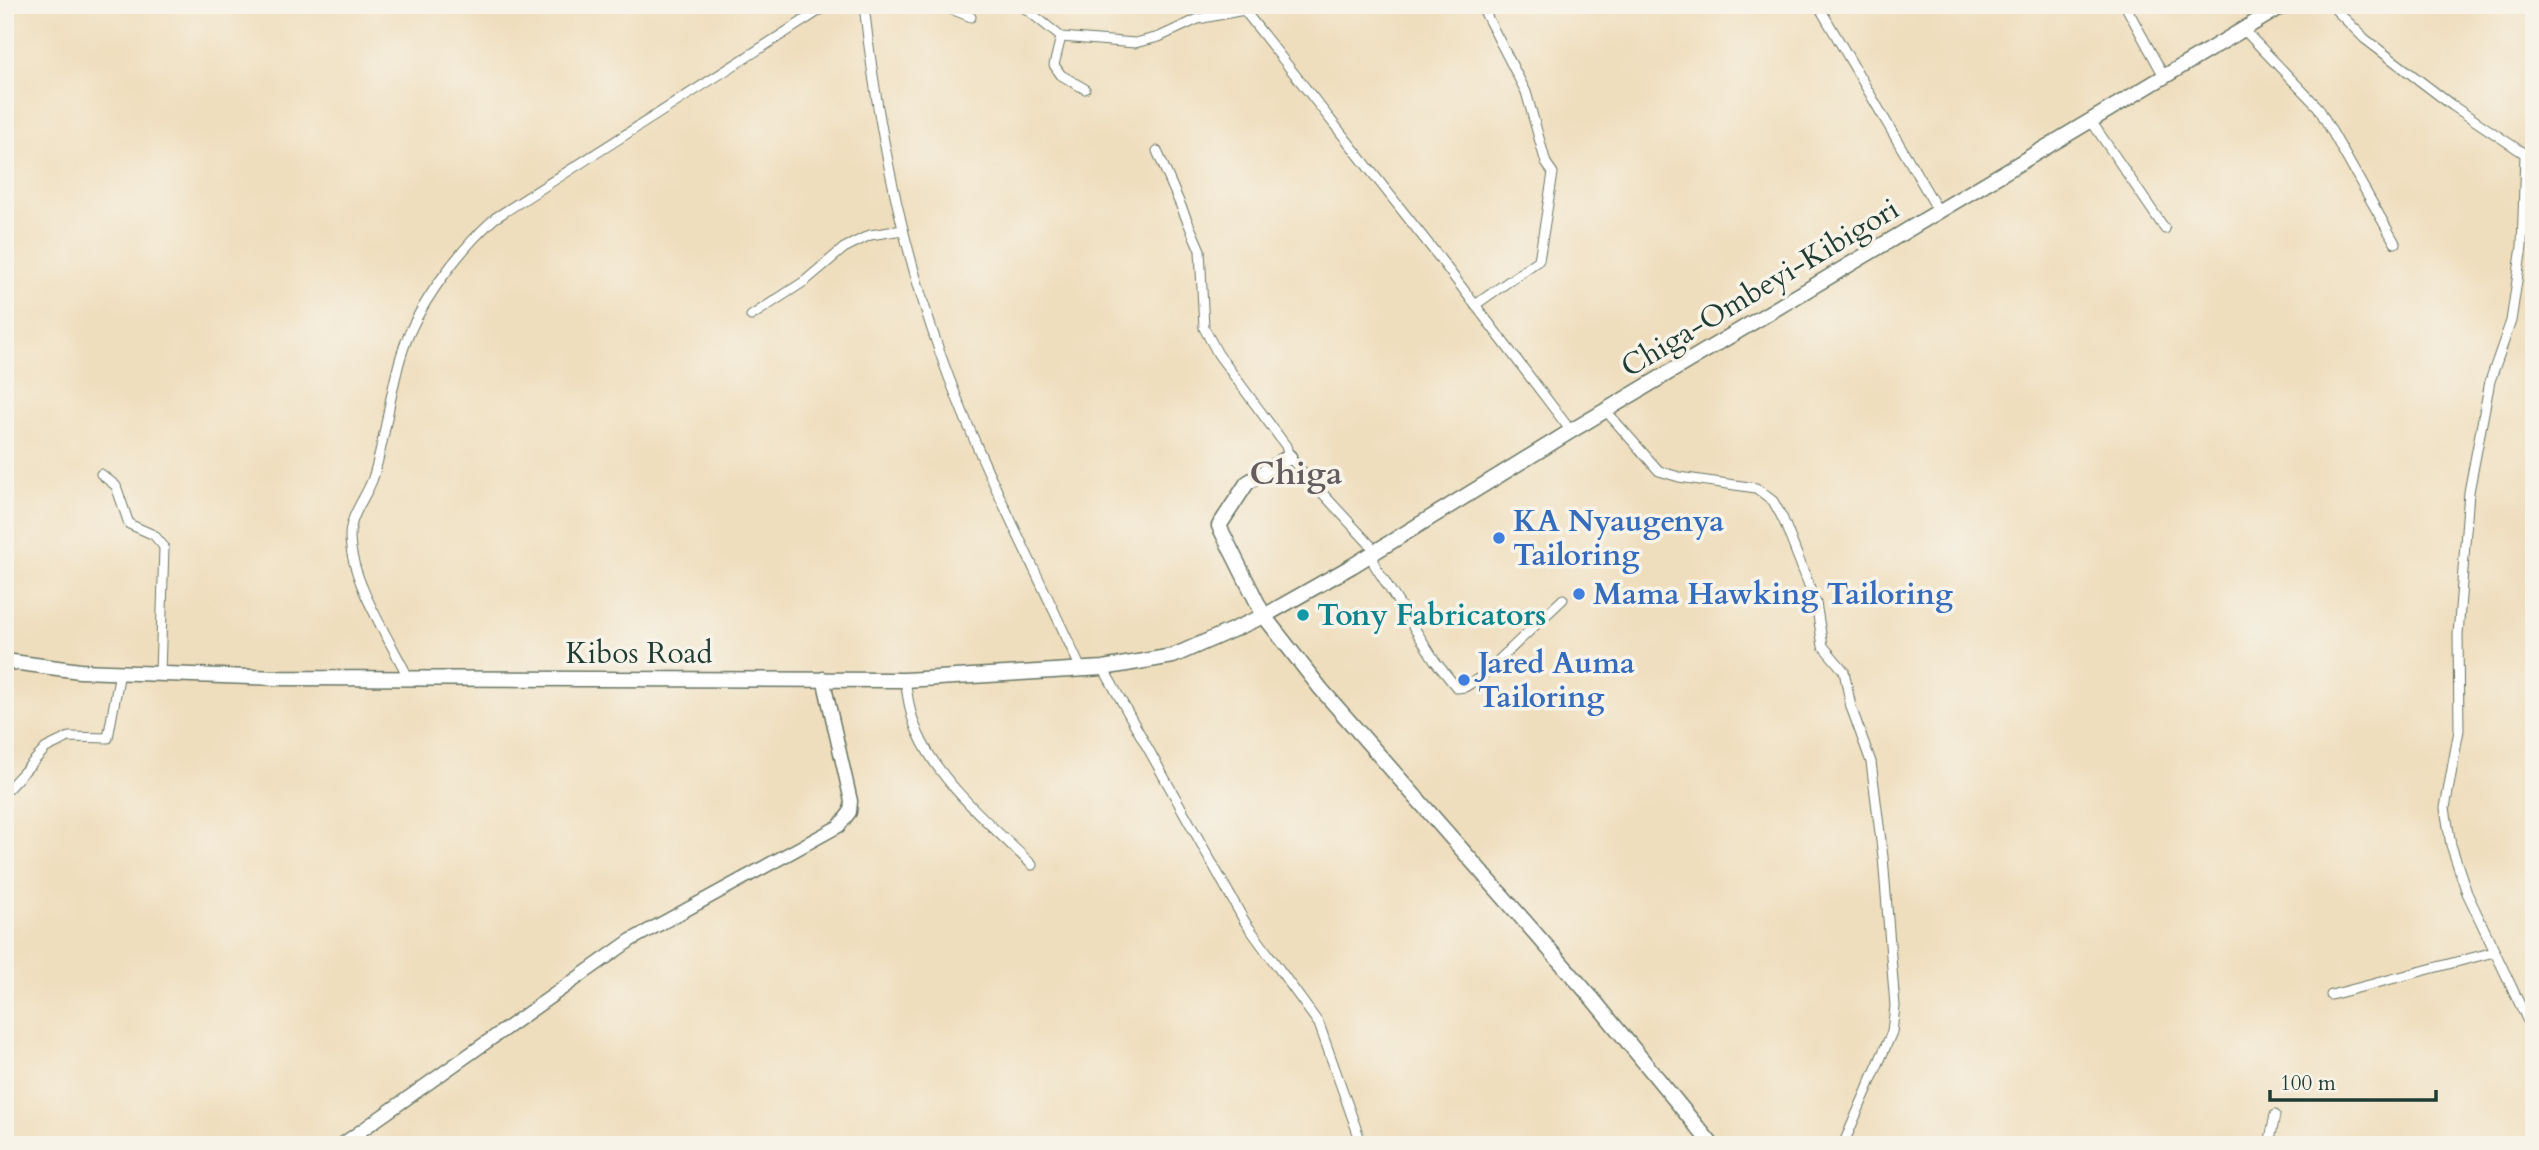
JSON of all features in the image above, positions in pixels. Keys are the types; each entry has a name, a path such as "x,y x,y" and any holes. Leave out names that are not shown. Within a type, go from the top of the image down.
{"main road":[{"name":"Chiga-Ombeyi-Kibigori","path":"1264,616 1374,553 1571,431 2284,5"},
{"path":"1289,457 1247,483 1219,526 1264,616 1344,717 1591,997 1712,1145"},
{"name":"Kibos Road","path":"5,661 80,671 160,674 409,679 822,677 905,680 1103,668 1152,661 1191,650 1264,616"}],"street":[{"path":"409,679 362,583 353,558 350,535 360,501 372,481 402,353 425,305 479,234 495,218 828,5"},
{"path":"864,5 875,104 903,230 940,353 986,463 1082,669"},
{"path":"941,5 971,17"},
{"path":"1021,5 1061,37 1135,43 1159,37 1199,19 1242,8 1571,431"},
{"path":"1475,305 1539,260 1553,173 1546,163 1526,92 1481,5"},
{"path":"1818,5 1939,212"},
{"path":"2125,5 2165,78"},
{"path":"2331,5 2365,39 2453,106 2534,160"},
{"path":"2245,30 2318,107 2395,243"},
{"path":"1061,37 1054,65 1061,75 1085,89"},
{"path":"2091,121 2165,229"},
{"path":"1157,151 1200,250 1204,328 1218,354 1286,446 1289,457 1317,484 1374,553 1374,564 1435,661 1457,688 1465,687 1481,677 1563,600"},
{"path":"2525,154 2522,247 2511,321 2490,381 2469,492 2458,635 2459,730 2445,808 2456,863 2494,952 2534,1034"},
{"path":"751,316 805,281 844,248 870,236 903,230"},
{"path":"1606,411 1659,471 1679,477 1756,488 1773,501 1807,575 1816,603 1823,646 1844,671 1854,716 1867,748 1876,793 1895,1006 1892,1032 1843,1145"},
{"path":"101,474 116,486 129,524 154,535 164,547 160,674"},
{"path":"1103,668 1245,922 1319,1024 1362,1145"},
{"path":"5,792 46,748 69,737 108,738 120,672"},
{"path":"341,1145 631,940 839,826 850,812 851,801 822,677"},
{"path":"905,680 913,721 930,755 956,788 1032,865"},
{"path":"2331,995 2494,952"},
{"path":"2269,1145 2275,1115"}],"place":[{"name":"KA Nyaugenya Tailoring","path":"1499,538"},
{"name":"Mama Hawking Tailoring","path":"1579,594"},
{"name":"Tony Fabricators","path":"1303,615"},
{"name":"Jared Auma Tailoring","path":"1464,680"}],"district":[{"name":"Chiga","path":"1296,473"}]}
